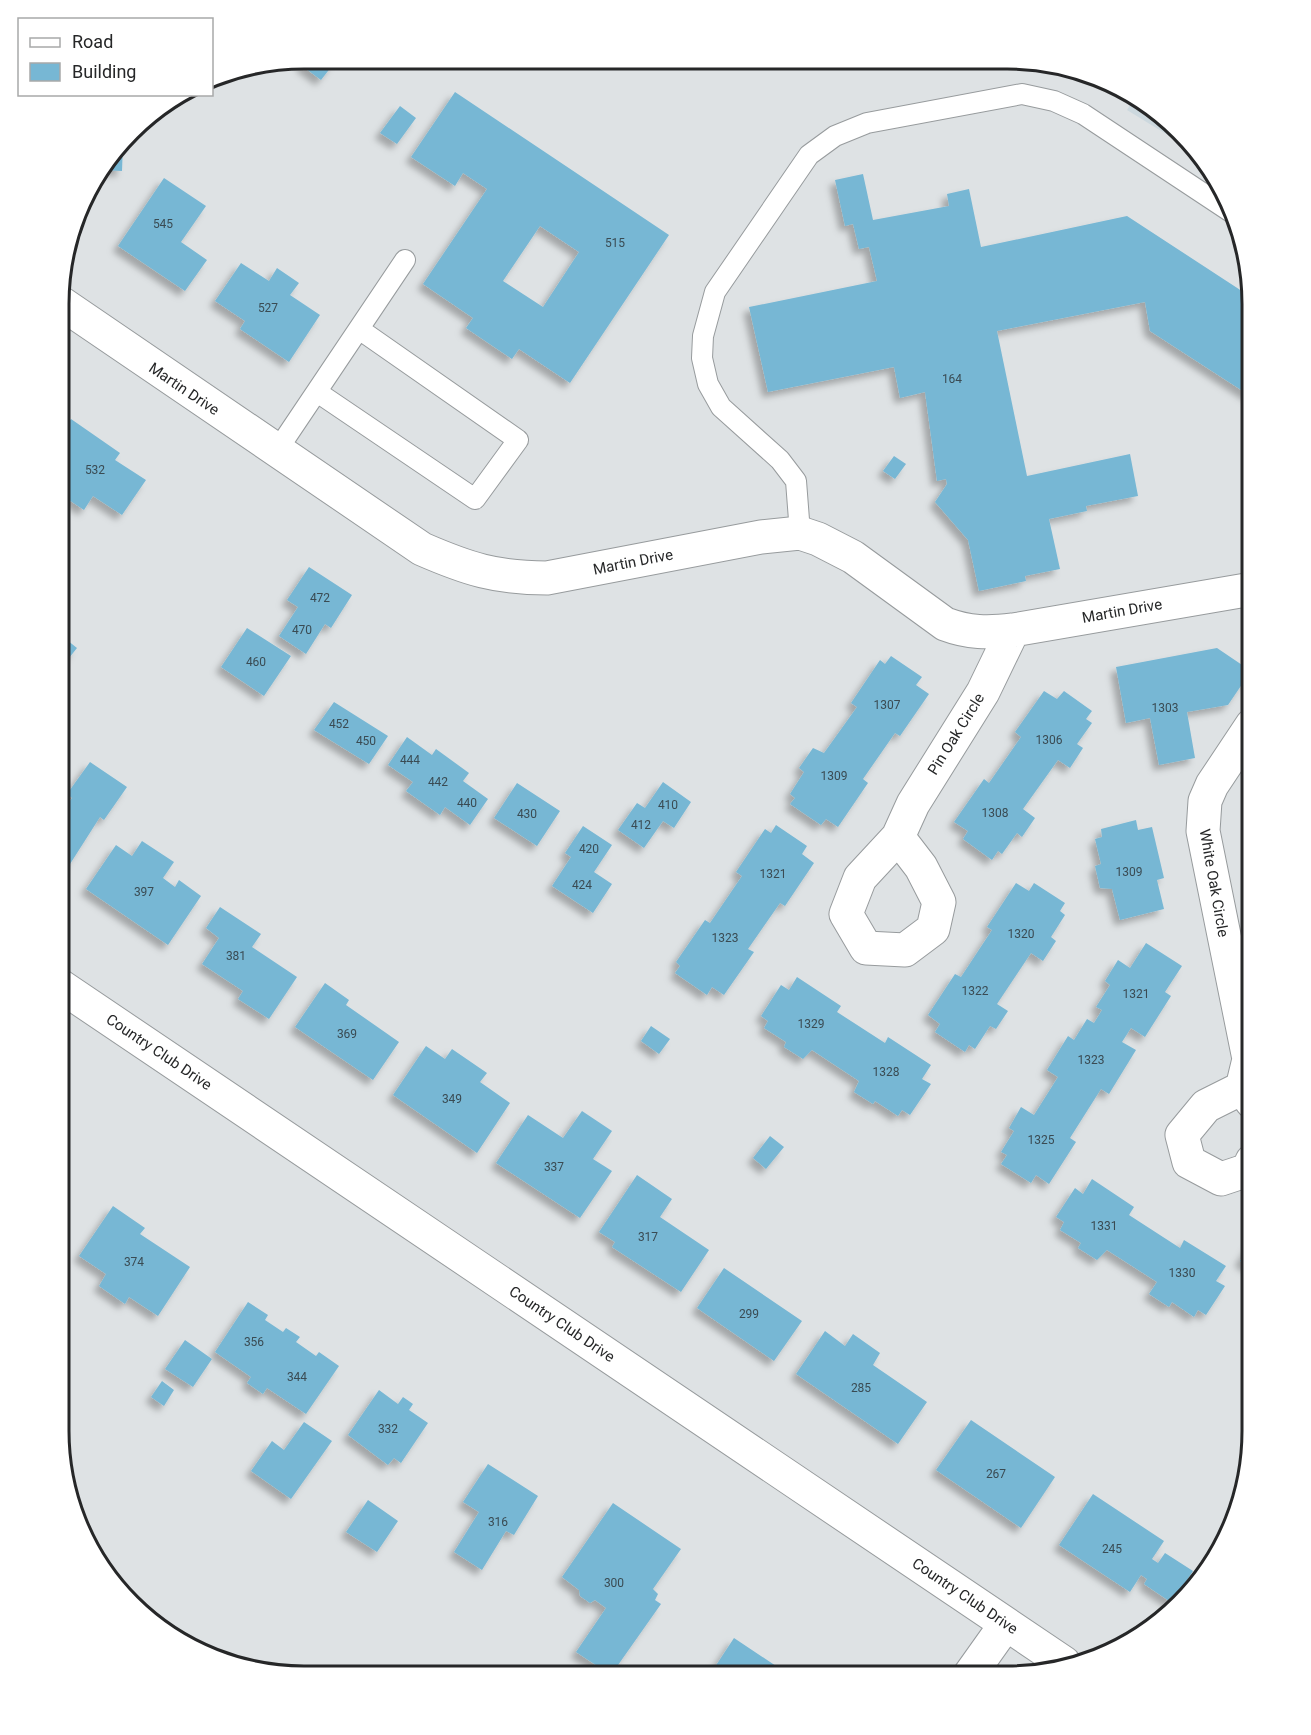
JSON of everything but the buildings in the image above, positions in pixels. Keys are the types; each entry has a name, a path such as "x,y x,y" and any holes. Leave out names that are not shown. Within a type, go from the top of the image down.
{"street":[{"name":"Martin Drive","path":"69,309 276,452 422,549 475,571 511,578 547,578 761,537 800,533 818,538 853,556 945,624 962,631 982,633 1013,630 1242,591"},
{"name":"Pin Oak Circle","path":"898,837 913,804 982,692 1013,630"},
{"name":"White Oak Circle","path":"1242,740 1212,785 1205,801 1203,831 1242,1024"},
{"name":"Country Club Drive","path":"69,992 1059,1660"},
{"name":"White Oak Circle","path":"1242,1096 1206,1106 1182,1135 1189,1162 1221,1179 1242,1172"},
{"path":"976,1666 1006,1624"}],"lane":[{"path":"800,533 796,481 780,460 722,407 708,384 702,358 703,336 715,292 809,155 835,136 867,123 1022,94 1054,101 1083,114 1220,205"},
{"path":"276,452 405,260"},
{"path":"318,392 475,499 518,440 359,329"}],"shaded area":[{"path":"1131,104 1150,117 1174,138 1127,110"}]}
